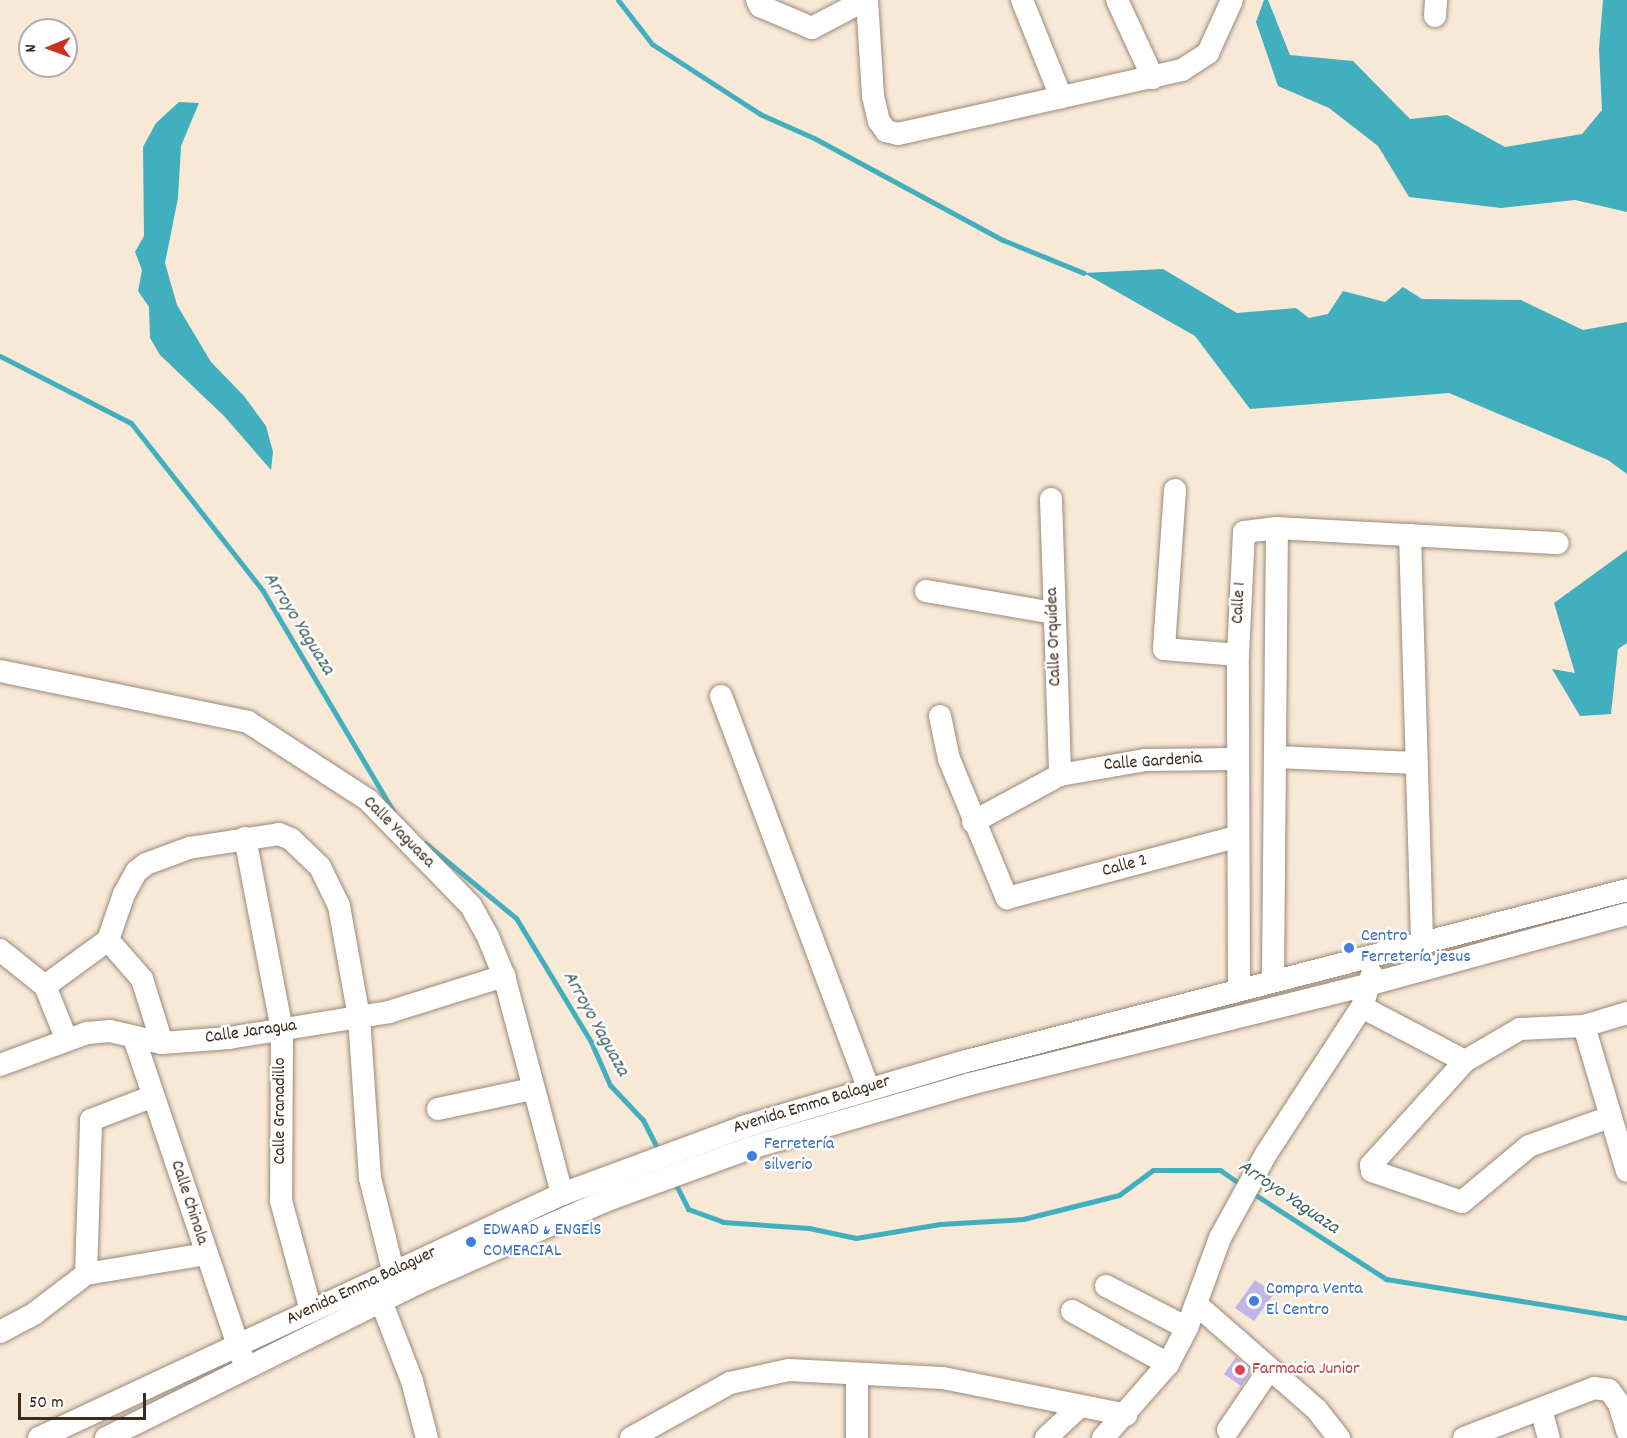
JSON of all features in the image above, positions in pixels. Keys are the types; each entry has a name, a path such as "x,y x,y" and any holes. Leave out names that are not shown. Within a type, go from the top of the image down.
{"street":[{"path":"757,0 760,6 812,28 866,0 873,96 886,131 912,132 1153,78 1194,65 1208,53 1232,0"},
{"path":"1022,0 1061,97"},
{"path":"1117,0 1153,78"},
{"path":"1175,490 1164,650 1238,655"},
{"name":"Calle Orquídea","path":"1051,499 1060,775"},
{"path":"1273,980 1277,528"},
{"name":"Calle 1","path":"1239,988 1236,837 1238,655 1244,532 1277,528 1558,543"},
{"path":"1410,535 1422,943"},
{"path":"926,591 1054,613"},
{"name":"Calle Yaguasa","path":"0,671 256,725 368,800 471,906 504,976 532,1089 562,1194"},
{"path":"721,696 868,1088"},
{"path":"940,716 949,759 973,822"},
{"path":"1275,757 1417,764"},
{"name":"Calle Gardenia","path":"973,822 1060,775 1145,760 1237,759"},
{"name":"Calle 2","path":"973,822 1002,894 1013,898 1236,837"},
{"path":"45,986 108,940 124,894 137,871 146,864 189,848 279,834 291,838 320,867 339,906 358,1017 370,1178 394,1274"},
{"name":"Calle Granadillo","path":"245,838 282,1029 281,1201 311,1311"},
{"name":"Avenida Emma Balaguer","path":"106,1438 381,1301 746,1138 868,1088 1239,988 1627,890"},
{"name":"Avenida Emma Balaguer","path":"39,1438 598,1178 746,1138 1371,984 1627,914"},
{"path":"108,940 142,979 162,1043"},
{"path":"0,950 45,986 66,1038"},
{"path":"1103,1438 1126,1415 1168,1364 1188,1328 1220,1238 1266,1154 1362,1007 1371,984 1375,955"},
{"name":"Calle Jaragua","path":"0,1065 66,1038 110,1031 162,1043 282,1029 389,1012 504,976"},
{"path":"1362,1007 1465,1061"},
{"path":"1610,1117 1528,1146 1462,1202 1372,1171 1371,1165 1465,1061 1520,1029 1584,1026 1627,1013"},
{"path":"1584,1026 1627,1171"},
{"name":"Calle Chinola","path":"134,1038 205,1254 246,1368"},
{"path":"963,1062 970,1084"},
{"path":"438,1109 532,1089"},
{"path":"86,1274 92,1120 154,1096"},
{"path":"0,1332 35,1313 86,1274 205,1254"},
{"path":"1106,1286 1188,1328"},
{"path":"381,1301 412,1381 427,1438"},
{"path":"1196,1304 1317,1410 1339,1438"},
{"path":"1072,1311 1168,1364"},
{"path":"1228,1430 1269,1370"},
{"path":"632,1438 730,1383 789,1371 943,1378 1126,1415"},
{"path":"857,1374 857,1438"},
{"path":"1464,1438 1594,1388 1609,1390 1619,1404 1627,1431"},
{"path":"1046,1438 1079,1407"},
{"path":"1541,1408 1549,1438"}],"water":[{"path":"1264,0 1268,0 1290,55 1353,61 1410,119 1447,115 1505,147 1582,134 1602,110 1599,49 1603,0 1627,0 1627,212 1575,200 1501,208 1409,197 1378,146 1329,108 1278,86 1256,22"},
{"path":"179,102 199,103 181,146 178,198 165,263 177,305 211,362 244,396 266,426 273,452 271,470 225,417 160,355 150,338 149,307 138,291 142,270 135,252 144,236 143,147 156,123"},
{"path":"1163,269 1237,313 1296,308 1309,318 1328,314 1343,291 1385,302 1403,287 1422,299 1521,300 1583,330 1627,322 1627,474 1608,460 1449,393 1250,409 1195,336 1084,273"},
{"path":"1627,550 1627,643 1618,649 1611,714 1580,716 1552,669 1575,673 1554,603"}],"building":[{"name":"Compra Venta El Centro","path":"1255,1280 1274,1294 1254,1321 1235,1308"},
{"name":"Farmacia Junior","path":"1236,1357 1252,1371 1241,1386 1224,1374"}],"waterway":[{"path":"618,0 652,44 760,114 814,138 1003,240 1084,273"},
{"name":"Arroyo Yaguaza","path":"0,356 131,423 263,591 393,811"},
{"name":"Arroyo Yaguaza","path":"425,843 516,918 591,1042 610,1085 643,1120 660,1153"},
{"name":"Arroyo Yaguaza","path":"674,1181 688,1209 723,1222 809,1228 856,1238 940,1224 1023,1219 1119,1195 1153,1170 1220,1170 1243,1186"},
{"name":"Arroyo Yaguaza","path":"1251,1192 1386,1279 1627,1318"}],"place":[{"name":"Centro Ferretería jesus","path":"1349,948"},
{"name":"Ferretería silverio","path":"752,1156"},
{"name":"EDWARD & ENGElS COMERCIAL","path":"471,1242"},
{"name":"Compra Venta El Centro","path":"1254,1301"},
{"name":"Farmacia Junior","path":"1240,1370"}]}
